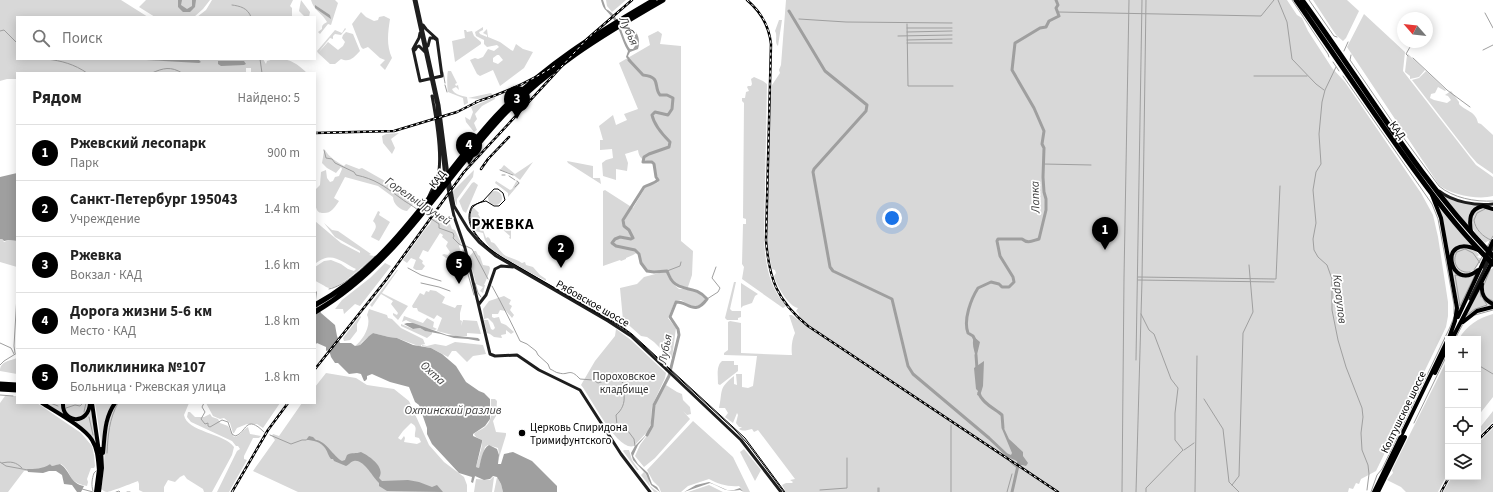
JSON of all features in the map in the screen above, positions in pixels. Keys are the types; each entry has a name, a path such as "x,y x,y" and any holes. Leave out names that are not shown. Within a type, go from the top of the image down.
{"highway":[{"name":"КАД","path":"326,303 341,289 367,269 427,204 505,107 546,70 590,37 654,0"},
{"name":"КАД","path":"468,153 508,110 549,73 593,41 663,0"},
{"name":"КАД","path":"1296,0 1431,193 1453,221 1481,249 1493,264"},
{"name":"КАД","path":"1302,0 1427,179 1471,233 1481,249 1493,254"},
{"name":"КАД","path":"326,303 360,281 379,264 420,217 427,204"},
{"path":"316,305 326,303"},
{"path":"316,311 326,303"},
{"path":"0,384 16,385"},
{"path":"2,390 16,391"}],"main road":[{"name":"Рябовское шоссе","path":"415,0 420,14 429,56 430,74 438,117 449,195 454,216 465,248 488,351 492,356 517,356 539,370 577,388 582,392 621,454 650,492"},
{"name":"Рябовское шоссе","path":"415,0 425,53 440,110 446,165 452,200 458,213 475,238 492,253 516,269 631,336 741,440 780,492"},
{"path":"419,24 420,36 414,48 414,57 420,81 442,76 436,37 425,28 420,14"},
{"path":"429,56 428,44 430,39 435,38 438,45"},
{"path":"414,57 414,50 418,46 425,53"},
{"path":"427,204 436,182 439,165 436,118 429,79 430,74"},
{"path":"1427,179 1441,192 1452,199 1473,203 1493,204"},
{"path":"1431,193 1441,218 1456,303 1456,318 1451,336"},
{"path":"1471,233 1469,221 1474,211 1482,206 1493,209"},
{"path":"1451,336 1480,266 1493,241"},
{"path":"1480,266 1473,274 1464,275 1455,271 1451,260 1454,251 1462,246 1481,249"},
{"name":"Колтушское шоссе","path":"1451,336 1493,246"},
{"name":"Колтушское шоссе","path":"1451,336 1493,254"},
{"path":"1456,332 1493,260"},
{"path":"478,306 479,302 486,295 493,271 496,267 506,266 516,269"},
{"path":"1482,282 1483,296 1493,306"},
{"path":"1452,336 1470,315 1493,306"},
{"name":"Колтушское шоссе","path":"1374,492 1445,348"},
{"name":"Колтушское шоссе","path":"1378,492 1445,353"},
{"path":"44,404 81,429 92,439 97,451 99,471"},
{"path":"63,404 63,410 66,415 71,418 78,419 87,414 92,404"},
{"path":"92,404 100,461 97,492"},
{"path":"92,404 102,457"},
{"path":"97,492 102,468 106,424 114,404"}],"green space":[{"path":"0,0 121,0 146,16 16,16 16,60 264,60 266,64 267,61 287,60 298,65 306,72 251,72 251,68 246,68 246,72 16,72 16,79 0,81"},
{"path":"146,0 210,0 195,16 153,16 139,7"},
{"path":"212,0 293,0 290,6 292,8 292,16 198,16 206,10"},
{"path":"301,0 310,12 309,16 304,16 299,11"},
{"path":"311,0 335,0 338,3 331,25 328,24 320,34 318,32 322,29 323,24 327,22 314,7"},
{"path":"606,0 626,0 612,12 607,6"},
{"path":"786,0 1287,0 1297,15 1302,18 1308,31 1332,68 1345,82 1421,193 1433,215 1438,237 1448,302 1446,327 1376,471 1361,479 1359,484 1356,483 1353,489 1349,488 1348,492 786,492 782,485 792,483 793,482 790,480 795,479 758,430 754,432 752,429 739,429 742,427 739,427 736,423 737,413 733,423 725,417 728,413 725,408 719,408 722,390 725,384 734,376 734,384 737,385 736,374 742,374 742,387 748,388 753,386 757,356 724,355 724,353 728,350 728,322 741,323 741,353 792,355 792,344 795,333 789,315 792,315 798,320 799,314 796,311 798,308 790,304 775,280 774,276 776,273 775,270 772,269 768,249 767,228 771,92 772,85 780,73 779,70 781,65"},
{"path":"1313,0 1347,0 1359,11 1346,38 1343,41 1336,35"},
{"path":"361,12 366,17 374,21 378,20 379,17 384,16 390,19 388,43 392,58 385,70 380,65 385,60 380,58 368,47 363,49 361,47 352,24"},
{"path":"1364,14 1397,45 1397,48 1401,48 1405,52 1403,71 1476,165 1493,177 1493,196 1465,196 1450,192 1439,185 1347,47"},
{"path":"779,20 782,20 778,46 776,43 775,31"},
{"path":"483,27 483,30 479,32 480,34 487,37 487,35 483,33 487,29 488,37 500,42 513,51 516,44 523,49 533,52 524,68 500,86 493,70 480,76 477,74 470,60 483,57 488,49 494,51 499,47 497,45 487,47 484,44 484,40 476,36 475,32","holes":["499,55 503,60 498,64 493,62 493,58"]},
{"path":"345,28 346,29 341,35 335,34 333,39 330,38 318,53 317,51 335,30 342,33"},
{"path":"464,30 467,32 472,31 474,36 481,42 481,44 455,62 452,41 465,38"},
{"path":"658,31 662,34 660,44 681,46 681,241 693,251 692,275 688,287 680,286 675,283 668,270 648,270 642,263 638,252 621,261 620,260 603,266 603,191 605,190 633,208 645,188 657,183 659,180 653,161 642,159 638,150 625,154 628,163 627,171 616,169 616,180 603,176 602,163 613,158 612,149 600,150 600,140 603,140 599,126 613,115 616,125 627,120 624,114 638,109 619,63 650,45 648,36"},
{"path":"346,32 353,34 360,51 349,60 341,59 335,64 330,64 318,53 328,42 338,50 345,42 342,38"},
{"path":"1408,54 1425,70 1419,77 1410,79 1410,76 1405,72"},
{"path":"448,71 451,71 457,83 455,84 456,86 458,85 459,90 456,87 452,89 453,91 467,97 468,103 464,105 463,98 448,92"},
{"path":"1426,71 1446,90 1445,91 1438,87 1435,93 1431,94 1430,98 1447,103 1451,100 1445,95 1451,91 1459,104 1473,114 1478,123 1493,135 1493,174 1477,163 1470,155 1412,80 1419,78"},
{"path":"754,77 767,84 764,238 769,274 780,299 786,306 783,308 742,279 744,267 742,264 743,224 746,224 746,219 743,218 744,103 742,98 745,98 746,92 749,91 747,87 751,86 751,79"},
{"path":"491,93 494,96 478,99 468,98"},
{"path":"495,97 495,99 482,106 475,114 477,119 474,123 477,130 474,132 466,122 465,117 470,120 473,112 471,107"},
{"path":"399,133 391,139 395,148 392,154 383,143 382,136 386,134"},
{"path":"325,150 331,157 344,166 346,164 359,169 362,168 385,181 404,197 412,201 413,204 407,211 404,210 399,208 393,200 393,197 378,186 345,177 334,198 339,201 336,206 328,213 319,212 316,208 316,189 320,185 321,172 326,170 327,178 330,182 333,181 335,177 339,176 342,169 341,167 336,173 322,163"},
{"path":"567,161 593,166 593,178 600,178 601,184 568,163"},
{"path":"533,162 520,180 512,174 500,170 504,165 515,174"},
{"path":"474,170 473,177 457,199 457,206 452,192"},
{"path":"517,180 520,183 508,197 508,193 495,183 496,181 510,190"},
{"path":"474,182 478,185 466,213 463,211 459,201"},
{"path":"492,191 498,191 502,195 502,201 498,205 492,205 488,201 488,195"},
{"path":"1443,195 1454,201 1481,205 1469,216 1468,226"},
{"path":"473,207 479,213 478,214 482,221 480,222 482,222 482,227 486,238 488,237 491,242 494,243 506,256 522,263 525,262 526,265 533,267 546,279 546,281 513,264 496,253 490,247 485,241 483,233 475,231 472,225 471,216"},
{"path":"1439,208 1471,245 1463,244 1457,246 1450,254 1449,258"},
{"path":"1481,208 1493,210 1493,237 1490,242 1488,241 1485,243 1471,226 1472,217 1475,212"},
{"path":"378,211 380,212 379,215 390,222 379,241 371,237 376,227 373,221"},
{"path":"443,216 448,219 446,224 450,224 452,229 455,230 461,243 459,246 463,258 462,265 459,266 463,271 460,272 456,266 453,267 455,262 442,255 448,255 450,252 446,246 448,242 440,233 428,252 423,250 419,258 423,261 422,263 425,266 422,270 416,270 413,268 416,260 411,258 407,263 403,260 430,224 432,219 441,218"},
{"path":"316,222 341,243 360,253 360,251 335,237 324,223 332,230 338,231 371,254 369,255 374,256 339,285 329,288 316,281 316,266 324,261 331,260 348,269 354,271 356,269 336,259 326,258 316,263"},
{"path":"504,225 511,229 511,239 509,238 510,236 502,229"},
{"path":"0,239 4,242 9,240 16,241 16,267 0,262"},
{"path":"1463,247 1474,249 1479,255 1477,257 1482,259 1475,269 1465,273 1456,270 1452,261 1455,252"},
{"path":"474,251 476,251 480,256 483,265 489,266 490,268 483,293 480,291 483,287 476,284 469,257"},
{"path":"385,263 391,266 360,306 355,304 344,314 343,309 335,309 342,300 370,278"},
{"path":"1451,268 1457,274 1477,272 1458,313"},
{"path":"1493,268 1493,303 1485,297 1483,284 1490,270"},
{"path":"397,270 382,293 408,306 398,320 393,315 393,313 397,315 398,313 391,304 393,301 381,294 372,307 370,305"},
{"path":"667,272 671,282 679,289 691,290 698,293 702,295 706,301 699,305 693,306 681,300 675,301 668,318 676,328 672,358 647,337 641,336 623,320 620,288 637,284 644,277"},
{"path":"734,282 736,282 730,309 732,311 741,311 741,317 738,318 738,320 727,320 725,318"},
{"path":"741,283 758,294 755,296 752,303 741,308"},
{"path":"1480,288 1481,294 1487,302 1493,305 1477,309 1464,319"},
{"path":"430,290 436,291 445,297 442,303 455,308 457,305 462,305 460,313 460,320 462,321 461,326 463,320 477,321 481,334 467,333 467,336 456,336 437,331 442,318 437,315 434,319 418,311 417,308 413,308 412,306 420,293 424,295 426,291 429,292"},
{"path":"504,296 511,300 509,304 512,306 510,310 514,315 512,318 506,311 500,310 498,314 492,314 492,317 499,317 501,323 506,325 514,332 511,334 506,330 506,334 501,335 502,338 494,337 487,333 484,320 488,320 491,329 493,330 495,328 493,323 488,318 484,319 483,309 489,301"},
{"path":"369,309 387,315 388,318 392,319 401,328 423,339 425,344 421,345 421,347 397,338 373,333 360,345 355,346 361,340 368,328 367,315"},
{"path":"1493,314 1493,397 1481,412 1481,336 1461,336 1473,323"},
{"path":"360,316 361,317 357,324 357,331 350,340 344,341 343,338"},
{"path":"404,316 423,323 427,318 434,322 433,327 437,329 435,330 420,327 406,320 402,322"},
{"path":"401,324 413,329 420,328 425,331 432,332 432,334 427,338 401,326"},
{"name":"Пороховское кладбище","path":"616,329 631,340 666,373 652,406 651,423 648,431 634,446 627,446 612,432 581,385 595,361 615,336"},
{"path":"455,342 483,345 486,354 473,356 467,362 456,351 452,351 448,357 431,348 422,346 435,344 446,346"},
{"path":"16,358 16,374 0,371 2,365"},
{"path":"722,361 734,361 734,365 738,365 738,371 720,385 718,384 718,371"},
{"path":"1445,364 1445,479 1438,492 1406,492 1401,487 1387,480 1393,473 1392,470"},
{"path":"326,373 356,378 367,385 394,389 409,401 429,445 444,462 464,477 467,485 467,492 298,492 253,471 275,440 272,436 273,434 279,436 301,404 316,404 316,386","holes":["411,423 415,426 415,437 419,438 421,442 417,444 404,442 404,436 401,440 398,438"]},
{"path":"666,385 682,394 683,400 690,407 691,414 687,415 683,411 690,419 655,458 644,467 635,456 640,445 651,430 655,406"},
{"path":"5,396 16,396 16,404 38,404 81,433 92,446 94,455 95,466 94,468 91,468 87,479 87,486 76,482 61,464 52,466 50,464 40,469 24,471 8,492 0,492 0,403"},
{"path":"491,399 495,399 497,401 496,416 493,421 496,432 506,433 506,435 498,461 498,448 488,445 485,447 479,468 476,467 482,440 474,434 485,427 490,421"},
{"path":"46,404 61,404 62,411 70,419 87,416 91,410 97,447 92,438"},
{"path":"64,404 90,404 85,414 76,418 67,414"},
{"path":"95,404 113,404 104,424 102,448"},
{"path":"116,404 189,404 184,415 187,421 199,429 222,438 234,447 232,455 212,492 204,492 203,489 187,479 184,475 175,482 168,480 164,487 164,492 143,492 139,490 138,481 109,492 101,489 104,472 106,429"},
{"path":"207,404 279,404 263,428 257,424 247,424 237,428 233,433 230,423 224,418 220,419 213,416"},
{"path":"1493,411 1493,422 1481,433 1481,426"},
{"path":"188,412 195,417 204,417 210,414 212,417 218,419 220,423 228,426 234,437 248,427 250,434 261,436 259,438 253,438 244,456 244,459 247,460 229,492 217,492 237,451 240,449 232,441 191,422 187,417"},
{"path":"693,421 733,457 750,492 744,492 739,486 723,485 709,479 688,486 681,492 661,492 647,470"},
{"path":"1493,428 1493,492 1443,492 1450,480 1481,480 1481,440"},
{"path":"744,449 761,470 755,481 740,452"},
{"path":"629,450 632,460 639,470 637,470 623,451"},
{"path":"644,472 649,479 650,486 658,492 654,492 641,475"},
{"path":"493,477 492,492 474,492 476,479 490,480"},
{"path":"497,477 501,484 503,492 494,492"},
{"path":"709,485 723,492 688,492"}],"water":[{"path":"178,0 182,0 181,5 187,9 192,6 192,0 196,0 195,7 190,12 183,12 178,7"},
{"path":"601,0 603,0 606,9 611,12 618,22 630,49 633,49 635,46 633,32 636,32 637,34 639,42 638,49 630,52 628,56 632,62 631,63 626,57 628,51 616,24 604,8"},
{"path":"315,5 330,15 331,19 315,8"},
{"path":"146,60 199,60 201,62"},
{"path":"218,61 244,61 246,64 221,66 218,64"},
{"path":"16,173 16,241 4,241 0,239 0,177"},
{"name":"Охтинский разлив","path":"316,300 321,313 335,325 340,343 351,343 355,346 360,345 373,333 397,338 413,345 431,348 442,354 456,366 466,382 484,393 490,399 490,419 485,426 473,434 473,436 482,440 476,467 479,468 483,452 489,445 497,449 499,455 498,464 501,464 504,454 513,452 532,461 557,486 557,492 503,492 497,477 493,476 490,479 484,480 475,476 473,483 471,482 472,477 459,473 432,444 427,434 427,428 419,405 415,402 409,387 390,382 372,374 367,376 367,379 364,381 361,374 349,374 338,363 335,363 329,350 326,351 326,347 317,343 316,344"},
{"path":"413,323 447,335 478,338 480,340 454,338 425,331 420,328 413,329 404,324"},
{"path":"974,337 980,342 976,359 973,345"},
{"path":"984,361 983,386 980,396 977,395 978,391 976,389 974,368"},
{"path":"1002,424 1009,439 1023,452 1023,456 1028,463 1026,466 1020,466 1018,462 1010,457 1012,453 1002,429"},
{"path":"648,433 638,445 633,456 638,464 648,473 652,484 657,487 660,492 651,485 646,474 633,460 631,453 635,446"},
{"path":"309,436 323,443 342,461 345,460 349,454 361,452 376,462 381,474 379,478 382,481 408,480 432,487 437,485 443,492 387,491 379,486 379,483 361,463 358,461 353,461 346,466 334,461 330,458 326,449 321,444 306,440"},
{"path":"50,464 52,466 60,464 76,483 84,486 81,492 77,492 72,485 64,484 62,475 56,471 43,473 28,472 27,469 41,468"},
{"path":"709,482 727,490 710,483 684,492 696,485"}],"waterway":[{"name":"Лапка","path":"975,340 973,336 968,333 966,322 970,304 978,288 991,282 999,284 1002,287 1009,287 1014,282 1013,277 1000,256 997,241 998,239 1022,239 1028,242 1039,239 1046,210 1043,177 1044,148 1042,144 1044,131 1034,108 1012,70 1015,43 1040,28 1046,27 1049,21 1059,16 1056,8 1058,5 1056,0"},
{"path":"1122,492 1129,0"},
{"path":"1136,360 1142,0"},
{"path":"1136,492 1142,280 1146,0"},
{"path":"1058,12 1261,16 1274,0"},
{"path":"1278,0 1287,22 1292,59 1316,84 1324,90"},
{"path":"1292,0 1329,57"},
{"path":"1309,0 1334,36 1337,37"},
{"path":"232,5 241,7 248,11 251,16"},
{"path":"789,11 825,71 867,105 866,111 814,169 813,172 830,267 833,271 892,299 908,366 913,374 1007,455 1014,458"},
{"path":"1485,13 1493,28"},
{"path":"799,19 846,22 952,23"},
{"path":"907,24 908,86 953,86"},
{"path":"907,28 952,28"},
{"name":"Горелый ручей","path":"0,31 4,30 16,42"},
{"path":"907,32 952,31"},
{"path":"898,36 952,35"},
{"path":"907,40 952,39"},
{"path":"1344,51 1348,42"},
{"path":"907,43 952,43"},
{"path":"1483,50 1493,45"},
{"path":"1408,56 1406,54 1409,48"},
{"path":"1351,55 1350,60 1400,133 1439,186 1451,194 1464,198 1479,201 1493,201"},
{"path":"1413,58 1447,90 1470,107"},
{"name":"Горелый ручей","path":"52,60 68,63 85,72"},
{"path":"260,60 262,72"},
{"name":"Лубья","path":"629,60 643,75 649,76 655,80 660,95 667,95 673,98 672,109 668,115 655,112 652,115 657,126 670,142 669,147 644,157 643,162 652,162 654,164 656,177 658,180 644,187 623,220 624,226 629,230 633,238 620,237 615,239 612,243 616,246 635,250 639,254 641,263 647,271 667,271 671,280 677,285 694,290 707,299 695,308 680,302 676,302 670,317 678,329 679,335 669,376 654,405 652,426 647,435"},
{"name":"Караулов","path":"1333,62 1339,71"},
{"name":"Караулов","path":"1336,67 1325,90 1322,102 1319,134 1321,164 1316,172 1313,190 1316,223 1313,239 1314,250 1318,257 1327,265 1332,279 1332,310 1338,340 1346,367 1362,408 1362,450 1368,465 1369,474 1367,490"},
{"name":"Горелый ручей","path":"155,72 167,68 180,72"},
{"path":"443,72 445,83"},
{"path":"1254,76 1307,76"},
{"path":"1343,76 1432,204 1438,219 1454,305 1454,314"},
{"path":"445,85 447,92"},
{"name":"Горелый ручей","path":"324,150 326,158 332,159 335,163 354,172 356,175 379,183 418,210"},
{"path":"1043,164 1091,165"},
{"path":"500,170 513,175"},
{"path":"509,176 515,180"},
{"path":"515,187 519,183 517,181"},
{"path":"1138,277 1276,279 1280,186"},
{"path":"1485,209 1477,213 1474,220 1480,232 1491,240"},
{"name":"Горелый ручей","path":"424,214 439,224 439,228 453,233 453,238 463,246"},
{"path":"1487,247 1493,236"},
{"name":"Горелый ручей","path":"466,246 472,249 488,279"},
{"path":"1470,272 1462,271 1455,263 1455,256 1457,252 1465,249 1473,253 1480,263"},
{"path":"463,250 466,260 465,264 474,295"},
{"path":"329,289 347,280 375,256"},
{"path":"1474,270 1482,257"},
{"path":"667,271 680,266 681,262"},
{"path":"1232,485 1239,476 1243,333 1253,312 1249,265"},
{"path":"707,299 718,292 720,288 712,278 716,267"},
{"path":"408,268 421,275 441,281"},
{"path":"1484,285 1490,270"},
{"path":"1466,277 1455,275 1460,306 1475,275"},
{"path":"1138,280 1274,282"},
{"path":"421,283 450,291"},
{"path":"475,283 481,297"},
{"name":"Горелый ручей","path":"492,286 520,341 536,351 538,355 548,364 550,369 562,374 573,373 580,379 593,380 598,383 616,377 625,385 627,389 624,395 623,404 620,411 616,415 617,425 628,431 634,439 635,446"},
{"path":"1480,291 1481,297"},
{"path":"1487,298 1493,301"},
{"path":"1467,315 1475,309 1487,305 1483,299"},
{"path":"1475,315 1493,310"},
{"path":"15,353 16,312"},
{"path":"1141,314 1149,330 1154,334 1171,379 1178,388 1175,413 1175,440 1183,450 1146,488 1146,492"},
{"path":"1371,492 1377,475 1382,469 1454,317"},
{"path":"1457,336 1463,324"},
{"path":"0,343 11,348 14,354"},
{"path":"0,365 16,354"},
{"name":"Лапка","path":"976,355 977,369"},
{"path":"1195,492 1197,356"},
{"path":"1414,423 1445,359"},
{"path":"1481,367 1493,374"},
{"name":"Лапка","path":"979,393 985,402 1002,415 1003,428"},
{"path":"0,395 13,396"},
{"path":"1204,399 1223,429 1229,482 1239,492"},
{"path":"53,404 58,406"},
{"path":"66,408 75,405 80,406 82,404"},
{"path":"84,412 86,404"},
{"path":"107,453 111,421 118,404"},
{"path":"204,404 202,407 205,412 201,419 205,424 208,423 208,426 210,427 222,420 228,422 232,434 235,436 250,424 253,424 264,432"},
{"path":"89,417 93,435"},
{"path":"951,425 951,492"},
{"path":"270,435 291,444 306,440"},
{"path":"1184,450 1194,443"},
{"path":"820,490 847,488 847,458"},
{"name":"Лапка","path":"1012,492 1019,461"},
{"path":"0,462 6,466 28,470"},
{"path":"2,463 13,462 22,468"},
{"path":"1010,462 1017,468"},
{"path":"93,491 92,480 96,471"},
{"path":"1007,492 1012,474"},
{"path":"82,489 93,492"},
{"path":"116,492 120,492"}],"tram line":[{"path":"784,492 748,444 736,431 631,334 621,327 496,254 489,249 483,243 477,236 472,229 469,222 469,214 472,206 483,201 494,189 498,189 503,193 505,200 499,206 494,206 486,201 477,204 472,209 470,221 472,228 476,234 480,240 486,245 492,250 503,258 621,326 632,334 745,438 785,492"}],"railway":[{"path":"316,368 386,280 464,172 587,39 632,0"},
{"path":"747,0 764,19 771,44 766,240 772,278 782,298 797,317 808,326 1058,492"},
{"path":"476,102 518,86 556,65"},
{"path":"316,133 394,131 457,112 481,100"},
{"path":"481,169 488,159 509,137"},
{"path":"232,492 268,430 287,404"},
{"path":"1481,437 1493,425"},
{"path":"1441,492 1447,480"}],"place":[{"name":"Ржевка","path":"517,119"},
{"name":"Дорога жизни 5-6 км","path":"469,165"},
{"name":"Ржевский лесопарк","path":"1105,250"},
{"name":"Санкт-Петербург 195043","path":"561,268"},
{"name":"Поликлиника №107","path":"459,284"},
{"name":"Церковь Спиридона Тримифунтского","path":"522,433"}],"district":[{"name":"РЖЕВКА","path":"503,224"}],"water label":[{"name":"Охта","path":"433,373"}]}
